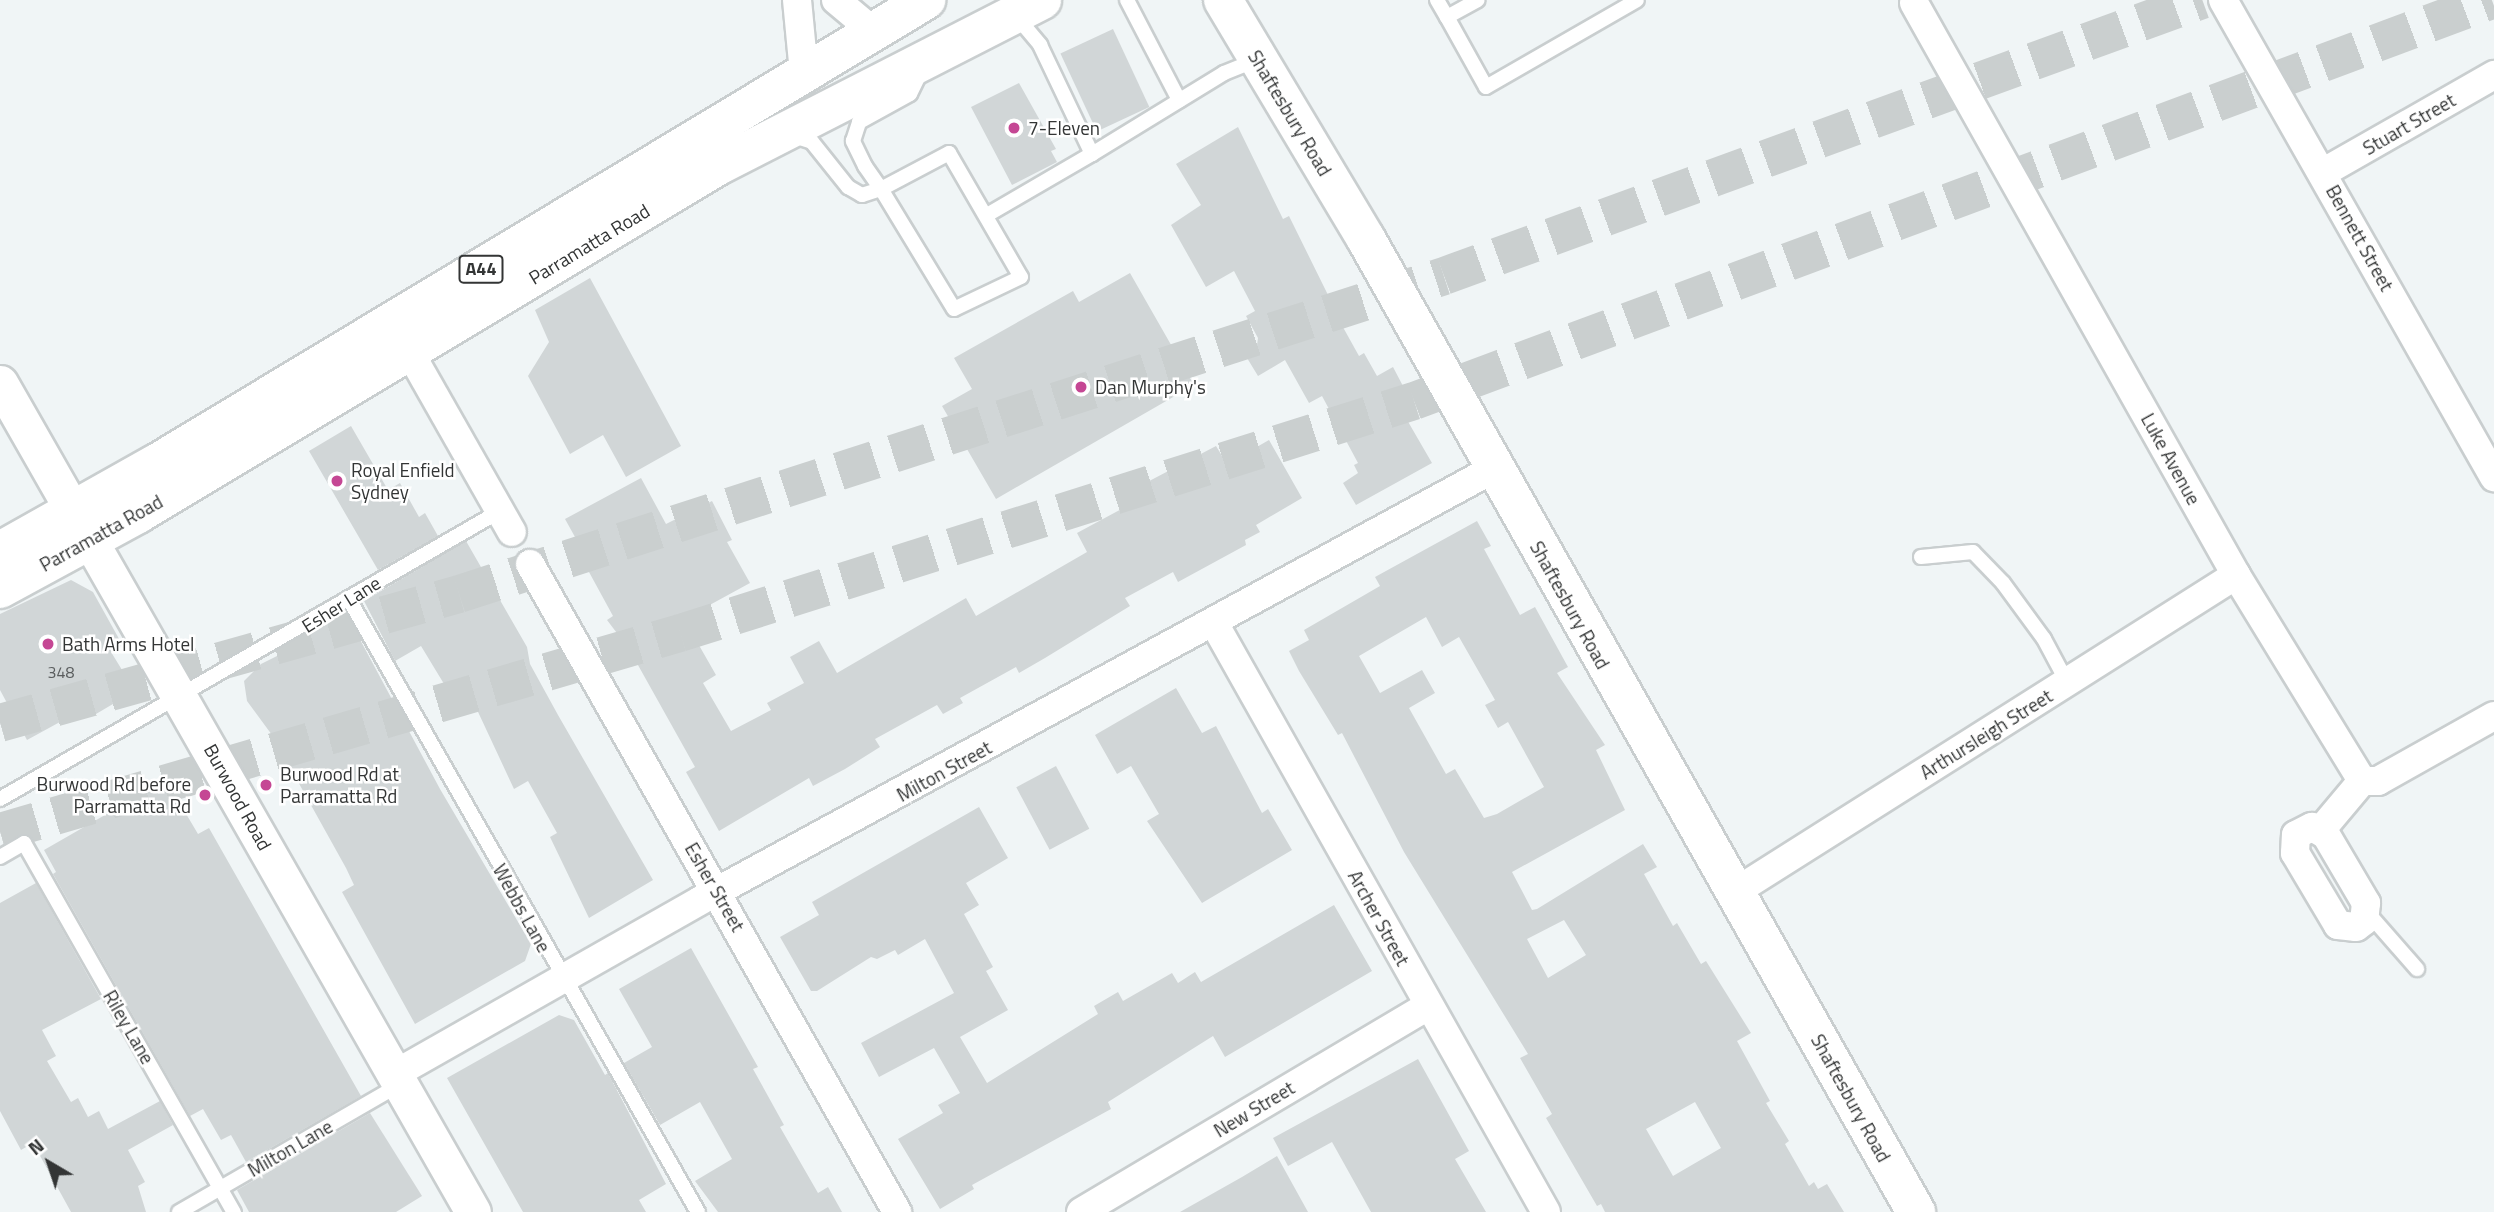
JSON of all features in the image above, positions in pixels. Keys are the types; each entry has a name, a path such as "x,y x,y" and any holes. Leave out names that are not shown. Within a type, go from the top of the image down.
{"main road":[{"name":"Parramatta Road","path":"0,589 82,526 804,73 926,0"},
{"name":"Shaftesbury Road","path":"1223,0 1366,239 1916,1212"},
{"name":"Parramatta Road","path":"0,551 82,526 409,351 783,132 929,54 1028,7"}],"street":[{"path":"797,0 804,73"},
{"path":"836,0 873,31"},
{"name":"Bennett Street","path":"2223,0 2324,172 2494,477"},
{"name":"Luke Avenue","path":"1914,3 2236,575 2362,781"},
{"name":"Stuart Street","path":"2324,172 2494,75"},
{"path":"409,351 506,522"},
{"name":"Burwood Road","path":"0,383 473,1212"},
{"name":"Milton Street","path":"398,1079 562,978 1495,468"},
{"name":"Esher Street","path":"530,564 897,1212"},
{"name":"Arthursleigh Street","path":"1735,892 2236,575"},
{"name":"Archer Street","path":"1214,623 1546,1212"},
{"path":"2367,912 2356,927 2338,925 2295,853 2296,835 2303,829 2321,830 2362,781 2378,782 2494,716"},
{"name":"New Street","path":"1081,1212 1428,1006"}],"lane":[{"path":"1127,0 1179,100"},
{"path":"1437,0 1486,87 1637,0"},
{"path":"1447,18 1478,0"},
{"path":"1028,7 1040,46 1092,154"},
{"path":"783,132 812,142 848,187 862,195 881,189 949,153 1021,277 954,309 881,189 853,141 859,122 910,94 929,54"},
{"path":"987,215 1179,100 1257,59"},
{"name":"Esher Lane","path":"0,799 350,601 363,587 506,522"},
{"path":"1921,557 1973,552 2003,583 2044,639 2067,682"},
{"name":"Webbs Lane","path":"350,601 562,978 698,1212"},
{"name":"Riley Lane","path":"0,857 24,843 234,1212"},
{"path":"2367,912 2417,969"},
{"name":"Milton Lane","path":"179,1212 398,1079"}],"building":[{"name":"7-Eleven","path":"1113,29 1149,107 1097,131 1060,54"},
{"name":"7-Eleven","path":"1019,83 1056,149 1051,151 1057,162 1012,185 971,107"},
{"path":"1238,127 1283,219 1289,216 1329,297 1335,294 1347,316 1339,320 1359,356 1364,353 1377,376 1393,367 1414,407 1403,413 1432,463 1356,505 1343,483 1358,473 1354,465 1358,463 1322,396 1309,403 1285,360 1258,376 1244,353 1257,345 1258,338 1246,316 1255,311 1234,271 1206,287 1171,225 1201,205 1176,164"},
{"name":"Dan Murphy's","path":"1130,273 1194,385 996,499 942,406 972,389 954,358 1073,291 1079,302"},
{"path":"590,278 681,446 626,477 603,435 570,454 528,376 549,342 535,310"},
{"path":"351,426 388,490 400,483 419,517 425,513 438,536 378,570 309,451"},
{"path":"1269,440 1302,498 1256,525 1260,532 1245,540 1246,545 1178,582 1173,572 1125,598 1130,606 1019,673 1016,667 960,698 963,703 943,714 937,705 875,739 880,747 845,769 813,786 809,778 719,831 686,772 695,767 629,649 607,620 613,616 571,539 575,537 565,519 641,478 666,524 712,501 732,540 727,542 750,583 684,619 716,675 703,683 731,731 771,710 767,703 804,683 790,657 819,641 837,673 966,598 976,616 1087,552 1077,533 1140,499 1134,489 1216,446 1227,464"},
{"path":"1477,521 1491,546 1484,549 1520,615 1535,607 1568,667 1557,673 1605,745 1596,750 1625,810 1512,872 1532,910 1643,844 1657,867 1644,874 1673,926 1677,923 1701,964 1706,961 1751,1033 1737,1041 1770,1101 1766,1103 1789,1141 1785,1144 1809,1186 1814,1182 1818,1189 1827,1184 1844,1212 1605,1212 1601,1204 1597,1206 1546,1118 1552,1114 1520,1058 1528,1054 1404,852 1342,733 1338,735 1289,651 1309,640 1304,630 1380,586 1375,577","holes":["1426,617 1442,647 1459,637 1495,700 1485,705 1498,728 1508,722 1544,787 1497,814 1484,818 1455,769 1446,774 1409,708 1435,693 1422,670 1380,693 1359,656","1564,920 1586,955 1548,978 1527,939","1695,1102 1721,1148 1673,1176 1646,1129"]},
{"path":"466,541 527,647 530,664 558,715 653,880 589,918 550,837 557,833 528,781 514,789 472,699 458,707 421,646 395,661 364,601"},
{"path":"71,580 93,592 123,646 111,652 135,691 96,714 91,705 27,740 0,690 0,614"},
{"path":"349,619 440,789 531,944 525,961 415,1024 342,892 354,885 346,868 272,735 247,701 244,681 261,664 295,647 319,626"},
{"path":"1176,688 1202,733 1216,726 1262,813 1268,809 1292,850 1202,903 1147,821 1159,814 1131,766 1117,774 1095,735"},
{"path":"1056,766 1089,829 1050,850 1016,787"},
{"path":"166,780 198,834 209,828 361,1096 246,1162 231,1135 221,1140 203,1109 190,1116 53,874 56,872 44,850"},
{"path":"979,807 1008,858 966,883 979,905 964,914 993,967 986,971 1008,1010 960,1037 987,1083 1098,1014 1094,1006 1118,992 1123,1001 1172,973 1178,983 1195,972 1201,982 1334,905 1372,971 1225,1057 1213,1036 1108,1102 1111,1109 972,1185 974,1189 940,1209 898,1139 943,1113 938,1105 960,1093 934,1048 879,1077 861,1043 954,993 925,939 898,955 895,950 877,959 871,957 817,991 811,991 780,937 819,915 812,902"},
{"path":"36,883 101,999 42,1030 56,1056 47,1061 71,1102 78,1098 88,1117 99,1111 108,1129 160,1101 173,1125 128,1150 145,1182 138,1186 146,1212 71,1212 33,1143 21,1150 0,1111 0,903"},
{"path":"691,948 758,1067 753,1069 784,1125 780,1127 818,1193 828,1187 842,1212 718,1212 695,1181 732,1159 700,1102 660,1125 624,1063 652,1047 619,989"},
{"path":"559,1015 574,1020 605,1075 608,1073 666,1184 639,1200 646,1212 523,1212 447,1078"},
{"path":"1418,1059 1469,1151 1455,1159 1486,1212 1371,1212 1332,1142 1288,1166 1273,1138"},
{"path":"370,1113 422,1196 396,1212 249,1212 237,1190"},
{"path":"1277,1156 1308,1212 1180,1212 1242,1177"}],"tunnel":[{"path":"0,723 459,594 1444,276 2202,0"},
{"path":"0,832 680,633 1414,401 2492,0"}],"place":[{"name":"7-Eleven","path":"1014,128"},
{"name":"Dan Murphy's","path":"1081,387"},
{"name":"Royal Enfield Sydney","path":"337,481"},
{"name":"Bath Arms Hotel","path":"48,644"},
{"name":"Burwood Rd at Parramatta Rd","path":"266,785"},
{"name":"Burwood Rd before Parramatta Rd","path":"205,795"}]}
